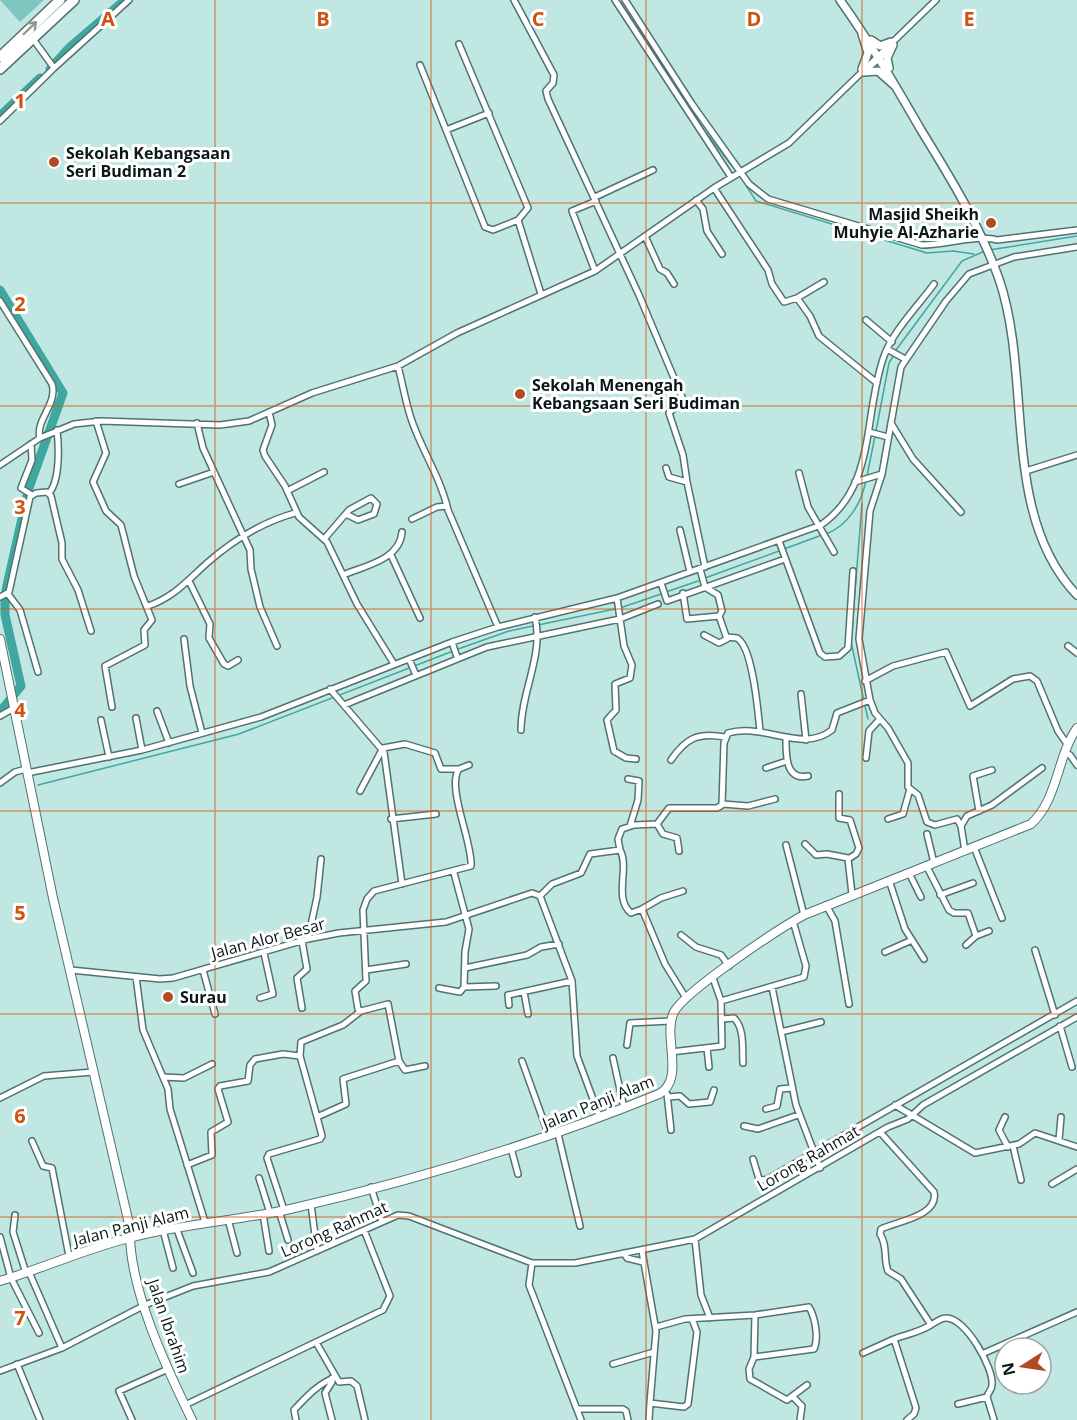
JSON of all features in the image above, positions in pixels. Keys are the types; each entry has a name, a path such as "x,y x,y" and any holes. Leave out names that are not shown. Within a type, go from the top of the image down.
{"highway":[{"path":"0,57 61,3 74,0"},
{"path":"0,69 33,39 61,3"}],"main road":[{"name":"Jalan Ibrahim","path":"0,639 31,794 130,1228 129,1238 145,1305 168,1369 192,1420"},
{"path":"671,1021 675,1010 686,998 793,921 852,894 1021,829 1036,820 1047,802 1076,732"},
{"name":"Jalan Panji Alam","path":"0,1281 69,1256 129,1238 176,1227 311,1204 511,1148 558,1134 666,1093 672,1073 671,1021"}],"street":[{"path":"0,121 129,0"},
{"path":"514,0 554,75 553,83 546,91 548,99 620,254 682,397 680,403 669,413 683,455 705,585 718,595 722,611 719,616"},
{"path":"615,0 731,177"},
{"path":"625,0 692,104 755,192 768,199 922,245 982,240 988,237 996,240 1077,230"},
{"path":"850,0 842,3 957,189 991,260 1014,342 1030,499 1045,548 1062,577 1077,595"},
{"path":"0,465 40,438 74,424 96,421 242,423 312,393 398,366 447,338 595,271 714,188 789,142 936,0"},
{"path":"862,72 867,53 863,34"},
{"path":"863,34 880,46 893,43"},
{"path":"33,39 54,68"},
{"path":"893,43 887,61 894,84"},
{"path":"420,65 485,226 493,230 518,220 528,208 459,44"},
{"path":"862,72 878,71 894,84"},
{"path":"446,130 489,113"},
{"path":"595,271 572,211 653,170"},
{"path":"714,188 768,270 772,284 784,302 797,298 824,282"},
{"path":"696,200 703,209 707,231 722,254"},
{"path":"518,220 541,294"},
{"path":"645,236 660,268 667,273 674,284"},
{"path":"780,543 822,656 833,657 847,650 855,624 870,511 888,438 903,358 965,277 991,260 1077,247"},
{"path":"0,783 15,772 27,773 142,750 261,717 332,691 394,664 498,627 617,600 690,572 702,570 822,528 842,508 856,482 870,432 877,383 888,350 934,284"},
{"path":"797,298 810,316 819,336 877,383"},
{"path":"0,301 52,384 54,398 39,431 40,438"},
{"path":"866,320 892,342"},
{"path":"888,350 903,358"},
{"path":"398,366 412,422 438,479 447,506 498,627"},
{"path":"269,412 270,434 263,450 287,491 295,513 314,533 325,538 343,575 394,664"},
{"path":"96,421 106,453 93,482 106,511 122,528 134,576 152,620 144,630 147,644 105,666 112,707"},
{"path":"197,423 201,444 251,554 250,569 260,607 277,646"},
{"path":"891,423 913,459 961,512"},
{"path":"32,444 32,460 21,488 32,495 49,493 54,487 57,471 57,430"},
{"path":"870,432 900,439"},
{"path":"1026,471 1077,455"},
{"path":"666,468 669,477 687,482"},
{"path":"179,484 214,472"},
{"path":"287,491 324,472"},
{"path":"799,473 808,507 834,552"},
{"path":"856,482 880,474"},
{"path":"49,493 62,543 61,556 78,590 91,631"},
{"path":"8,594 32,495"},
{"path":"325,538 346,514 354,506 369,498 374,499 376,504 374,514 358,520 346,514"},
{"path":"412,519 437,507 447,506"},
{"path":"148,606 171,596 216,556 243,538 272,520 295,513"},
{"path":"680,530 690,572"},
{"path":"343,575 391,555 401,542 402,532"},
{"path":"391,555 420,618"},
{"path":"662,584 667,600 784,557"},
{"path":"853,571 858,588 855,624 865,681 866,702 888,728 908,763 910,789 903,814 888,819"},
{"path":"189,581 210,624 209,638 224,664 228,666 238,660"},
{"path":"683,593 687,619 719,616"},
{"path":"0,597 8,594"},
{"path":"8,594 20,610 38,672"},
{"path":"617,600 624,646 632,671 628,680 615,684 616,710 606,720 614,751 626,758 636,759"},
{"path":"342,703 457,657 539,633 620,616 658,604"},
{"path":"719,616 727,637"},
{"path":"521,730 539,633 536,619"},
{"path":"704,634 719,643 726,641 727,637"},
{"path":"727,637 737,638 744,645 751,669 760,731"},
{"path":"184,639 190,686 202,733"},
{"path":"453,644 457,657"},
{"path":"1068,646 1077,653"},
{"path":"865,681 893,666 946,652 970,706 1012,679 1030,676 1037,681 1067,751 1077,765"},
{"path":"410,660 415,673"},
{"path":"332,691 383,748 402,884"},
{"path":"801,694 806,740"},
{"path":"723,804 725,737 729,732 743,729 806,740 830,733 837,713 866,702"},
{"path":"0,716 13,707"},
{"path":"157,711 169,742"},
{"path":"136,718 142,750"},
{"path":"866,758 869,731 880,719"},
{"path":"101,720 109,757"},
{"path":"671,760 687,740 704,736 725,737"},
{"path":"786,738 787,761 795,776 808,776"},
{"path":"383,748 405,744 435,753 441,769 459,769 470,765"},
{"path":"360,791 383,748"},
{"path":"1067,751 1077,752"},
{"path":"766,768 787,761"},
{"path":"961,826 967,816 1003,797 1013,787 1042,768"},
{"path":"362,1011 358,1009 354,991 364,985 366,970 363,910 367,899 374,891 454,873 472,864 459,807 456,774 459,769"},
{"path":"979,811 973,776 992,770"},
{"path":"628,779 639,781 638,800 630,826"},
{"path":"910,789 918,795 928,824 935,825 955,818 961,826 965,851"},
{"path":"805,844 816,855 827,854 848,858 856,854 859,848 850,820 838,818 839,794"},
{"path":"683,891 631,913 627,909 622,884 623,858 618,839 621,831 630,826 657,824 671,807 717,808 723,804 748,806 775,799"},
{"path":"392,819 436,814"},
{"path":"657,824 663,834 677,838 679,852"},
{"path":"927,834 930,864 940,895 954,914 968,913 976,936"},
{"path":"786,845 804,915"},
{"path":"974,847 1002,918"},
{"path":"600,1118 578,1056 572,981 540,896 553,884 581,873 590,854 620,850"},
{"path":"848,858 852,894"},
{"path":"302,1008 297,978 307,969 305,940 317,897 321,859"},
{"path":"439,988 460,992 464,987 465,952 469,937 466,916 454,873"},
{"path":"909,873 921,897"},
{"path":"889,880 896,906 924,959"},
{"path":"940,895 973,883"},
{"name":"Jalan Alor Besar","path":"71,970 166,978 203,970 305,940 434,924 466,916 532,893 540,896"},
{"path":"826,905 835,921 849,1004"},
{"path":"642,909 665,964 686,998"},
{"path":"721,1001 800,979 806,975 806,966 793,921"},
{"path":"966,945 976,936 989,931"},
{"path":"681,935 696,947 722,955 729,966"},
{"path":"885,952 912,940"},
{"path":"465,968 526,955 541,947 559,944"},
{"path":"1035,950 1054,1015"},
{"path":"260,998 273,994 264,953"},
{"path":"366,970 406,964"},
{"path":"203,970 214,1014"},
{"path":"136,977 143,1030 163,1077 205,1222"},
{"path":"671,1052 723,1045 721,1001 713,978"},
{"path":"509,1005 508,995 572,981"},
{"path":"464,987 496,986"},
{"path":"772,987 798,1115 819,1165"},
{"path":"524,992 528,1014"},
{"path":"753,1158 759,1179 764,1181 1077,1002"},
{"path":"269,1251 274,1212 267,1158 274,1152 320,1139 322,1136 300,1056 300,1046 304,1040 329,1032 353,1020 362,1011 388,1004 399,1061 405,1070 425,1066"},
{"name":"Lorong Rahmat","path":"0,1371 62,1348 145,1305 193,1286 269,1272 403,1214 532,1263 575,1263 695,1239 819,1165 911,1116 923,1106 1077,1017"},
{"path":"722,1019 734,1018 738,1023 743,1063"},
{"path":"627,1045 630,1023 671,1021"},
{"path":"781,1032 821,1022"},
{"path":"1060,1026 1072,1067"},
{"path":"707,1048 709,1067"},
{"path":"188,1165 212,1155 211,1132 228,1122 218,1089 220,1086 248,1081 250,1065 255,1059 283,1054 300,1056"},
{"path":"613,1058 624,1108"},
{"path":"317,1117 346,1104 343,1079 399,1061"},
{"path":"522,1062 549,1136"},
{"path":"163,1077 184,1078 212,1064"},
{"path":"0,1098 44,1076 93,1072"},
{"path":"766,1109 777,1106 780,1089 792,1088"},
{"path":"671,1130 666,1093 680,1096 689,1104 710,1102 714,1090"},
{"path":"896,1106 975,1153 1011,1146 1035,1133 1077,1147"},
{"path":"744,1126 758,1129 798,1115"},
{"path":"1005,1117 999,1130 1011,1146 1022,1180"},
{"path":"1059,1140 1061,1117"},
{"path":"880,1132 934,1192 935,1200 932,1206 919,1215 882,1229 880,1233 885,1244 888,1272 901,1279 931,1325"},
{"path":"558,1134 580,1226"},
{"path":"32,1141 43,1166 52,1168 69,1256"},
{"path":"511,1148 518,1174"},
{"path":"1052,1184 1077,1169"},
{"path":"259,1178 288,1240"},
{"path":"371,1187 382,1222"},
{"path":"311,1204 317,1251"},
{"path":"15,1215 13,1232 27,1273 62,1348"},
{"path":"228,1219 237,1253"},
{"path":"176,1227 193,1273"},
{"path":"163,1230 173,1268"},
{"path":"185,1406 383,1310 390,1296 364,1230"},
{"path":"0,1237 11,1278 39,1334"},
{"path":"695,1239 701,1295 710,1318"},
{"path":"642,1251 656,1327 649,1420"},
{"path":"624,1253 628,1259 643,1262"},
{"path":"532,1263 530,1285 581,1420"},
{"path":"656,1327 692,1319 755,1315 809,1307 816,1344 810,1351 754,1357"},
{"path":"982,1354 1077,1312"},
{"path":"755,1315 754,1357 749,1369 752,1381 783,1399 793,1397 807,1385"},
{"path":"863,1353 943,1318 954,1320 968,1332 982,1354 993,1386 987,1397 993,1420"},
{"path":"650,1403 684,1407 688,1404 697,1332 692,1319"},
{"path":"894,1340 910,1388 915,1412 920,1418"},
{"path":"316,1344 334,1377 339,1382 351,1381 357,1386 365,1420"},
{"path":"613,1364 654,1352"},
{"path":"17,1364 40,1420"},
{"path":"132,1420 119,1391 168,1369"},
{"path":"296,1420 294,1410 304,1398 317,1390 321,1382 334,1377"},
{"path":"332,1420 325,1393 334,1377"},
{"path":"793,1397 802,1406 800,1420"},
{"path":"958,1404 987,1397"},
{"path":"578,1409 623,1409 628,1420"},
{"path":"907,1420 915,1412"}],"shaded area":[{"path":"0,0 44,0 20,22"}],"waterway":[{"path":"50,69 69,48 125,0"},
{"path":"621,3 635,26"},
{"path":"0,116 40,78"},
{"path":"700,125 732,166"},
{"path":"742,179 756,201 927,253 953,251 974,254"},
{"path":"989,250 1077,236"},
{"path":"896,350 962,261 985,251"},
{"path":"0,290 63,393 29,488"},
{"path":"876,431 889,363 894,355"},
{"path":"867,476 875,436"},
{"path":"826,534 848,519 858,504 866,480"},
{"path":"6,590 27,496"},
{"path":"862,503 851,642 864,701"},
{"path":"784,549 822,535"},
{"path":"705,578 779,551"},
{"path":"666,592 701,580"},
{"path":"620,608 661,594"},
{"path":"0,712 21,686 5,615 5,601"},
{"path":"538,625 615,609"},
{"path":"458,649 509,631 533,626"},
{"path":"38,785 239,734 453,651"},
{"path":"865,706 868,719"}],"place":[{"name":"Sekolah Kebangsaan Seri Budiman 2","path":"54,162"},
{"name":"Masjid Sheikh Muhyie Al-Azharie","path":"991,223"},
{"name":"Sekolah Menengah Kebangsaan Seri Budiman","path":"520,394"},
{"name":"Surau","path":"168,997"}]}
